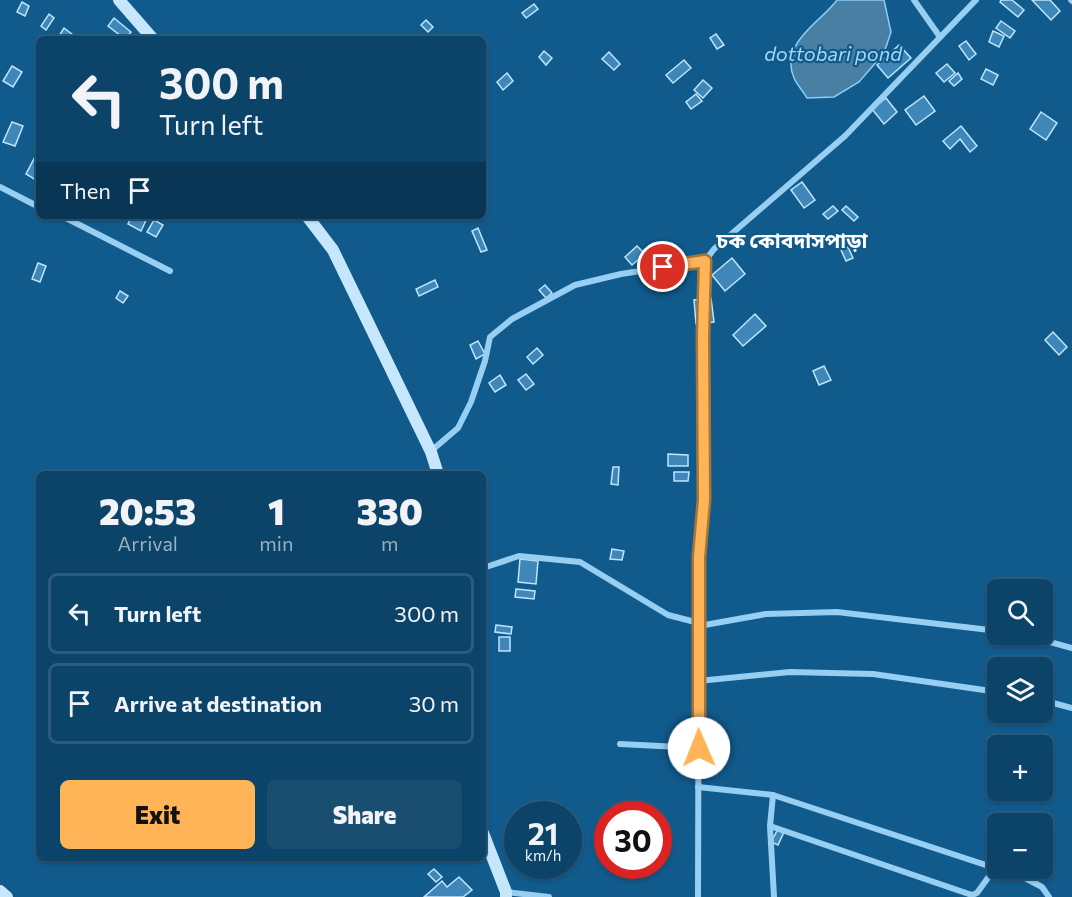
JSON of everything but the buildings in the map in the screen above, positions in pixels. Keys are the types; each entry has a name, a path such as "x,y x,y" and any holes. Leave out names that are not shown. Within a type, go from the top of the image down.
{"street":[{"path":"119,0 150,36"},
{"path":"914,0 940,37"},
{"path":"698,897 699,557 704,500 705,261 714,249 845,136 976,0"},
{"path":"0,187 36,205"},
{"path":"68,219 170,271"},
{"path":"309,219 333,250 430,452 437,471"},
{"path":"430,452 446,441 458,428 471,402 485,361 490,337 512,319 575,285 621,274 705,261"},
{"path":"486,567 519,556 580,562 668,615 699,625 766,614 837,612 987,630"},
{"path":"1053,643 1072,648"},
{"path":"698,681 790,672 873,674 987,690"},
{"path":"1053,703 1072,708"},
{"path":"620,744 699,748"},
{"path":"698,787 773,795 987,865"},
{"path":"773,795 770,826 774,897"},
{"path":"770,826 972,895 977,893 987,879"},
{"path":"486,841 506,894 549,897"},
{"path":"1024,879 1042,886 1049,897"},
{"path":"0,891 7,897"}],"water":[{"name":"dottobari pond","path":"837,0 884,0 891,32 884,53 859,82 834,97 807,98 794,78 791,66 792,54 804,34"}],"district":[{"name":"চক কোবদাসপাড়া","path":"792,241"}],"route":[{"path":"663,267 705,261 704,500 699,557 699,748"}]}
